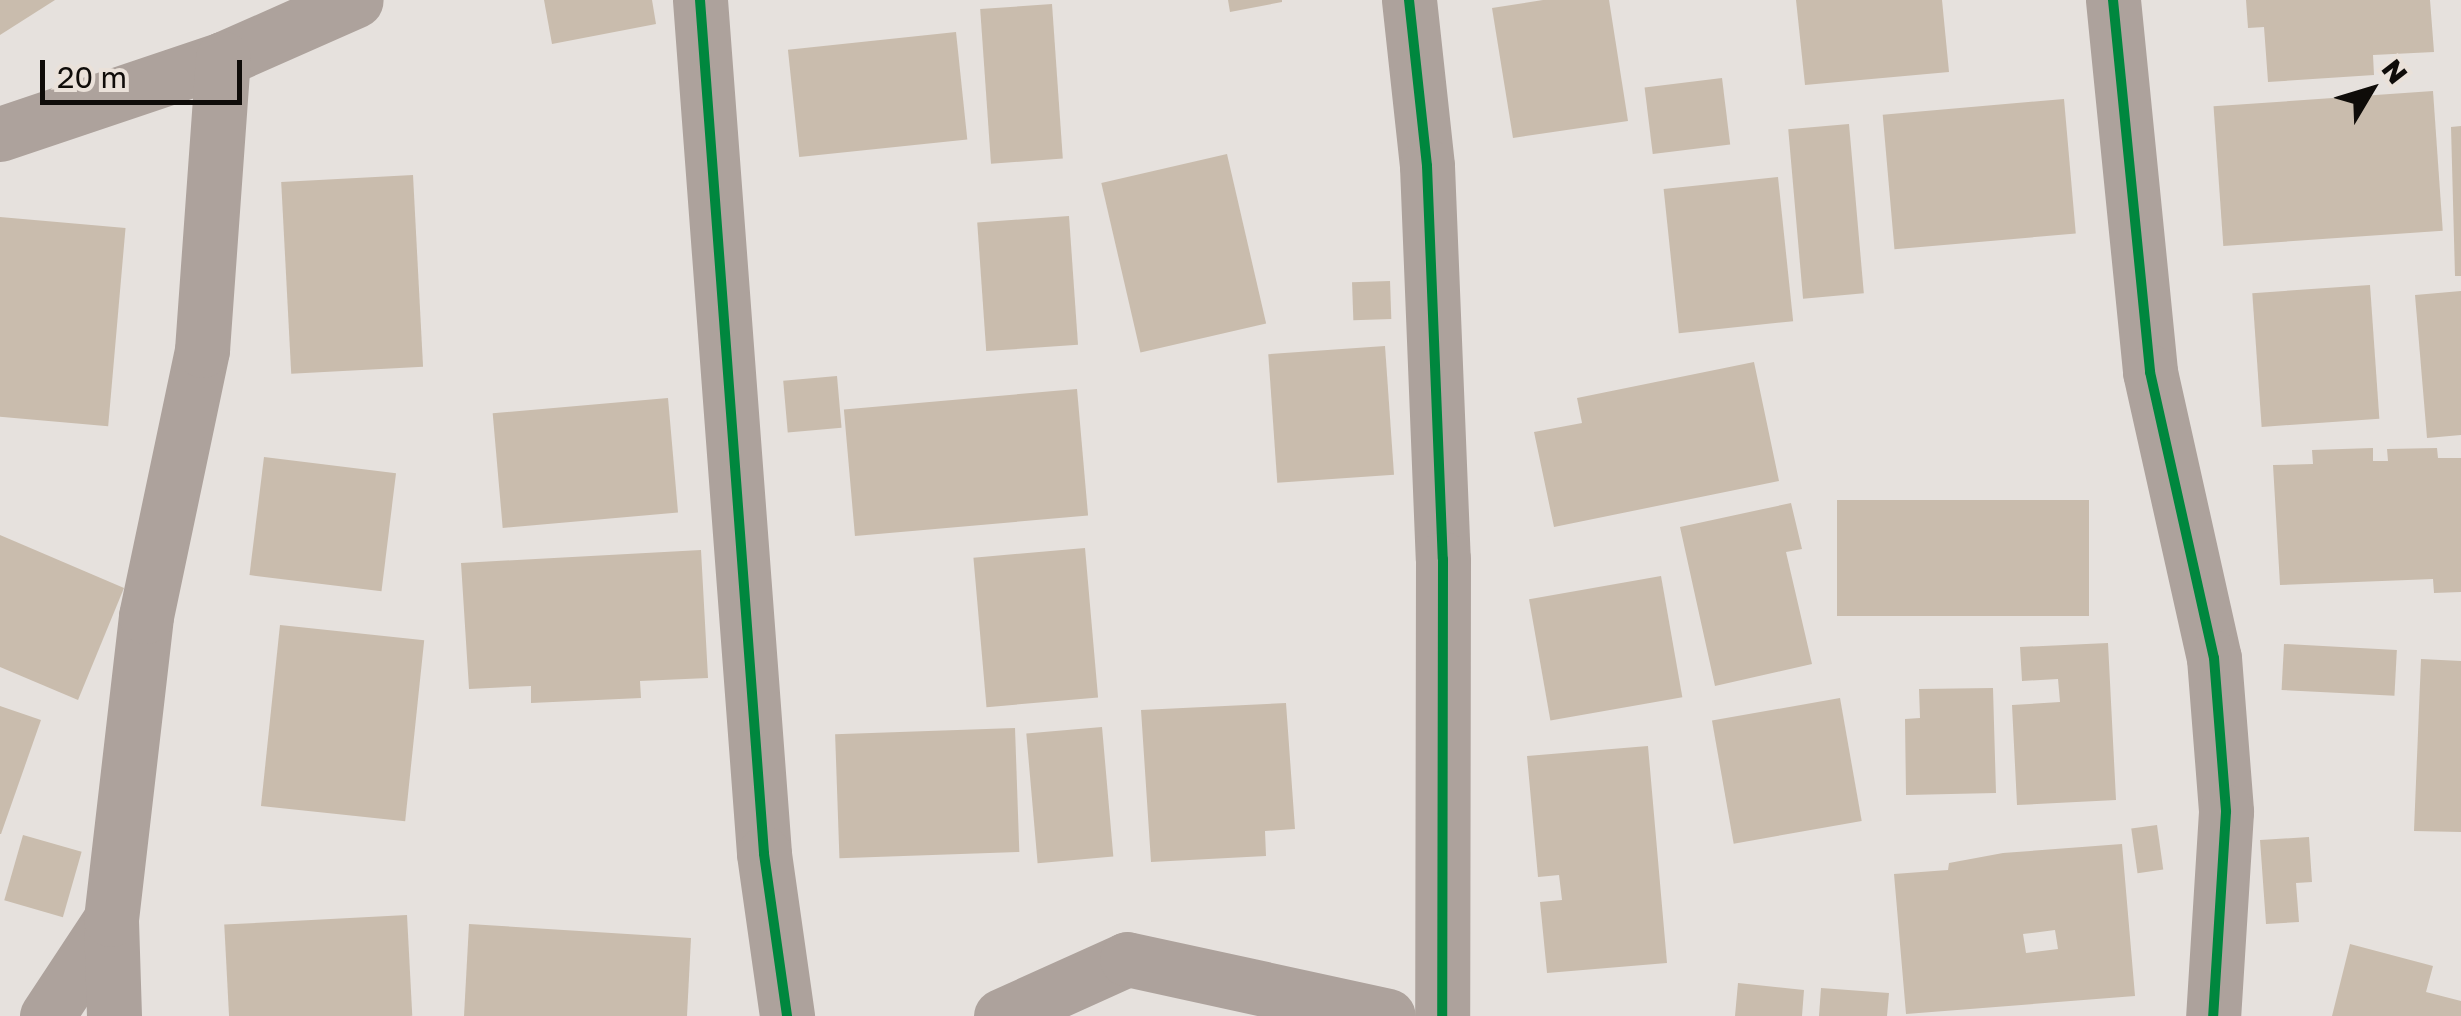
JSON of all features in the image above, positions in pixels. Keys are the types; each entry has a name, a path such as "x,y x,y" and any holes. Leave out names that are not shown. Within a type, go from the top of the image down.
{"street":[{"path":"0,134 223,60 356,0"},
{"path":"700,0 762,835 787,1016"},
{"path":"1409,0 1427,166 1443,558 1442,1016"},
{"path":"2113,0 2150,372 2214,658 2226,812 2213,1016"},
{"path":"114,1016 111,919 146,616 202,350 223,60"},
{"path":"47,1016 111,919"},
{"path":"1002,1016 1127,959 1388,1016"}],"building":[{"path":"0,0 55,0 0,35"},
{"path":"544,0 652,0 656,24 552,44"},
{"path":"1228,0 1282,0 1282,2 1230,12"},
{"path":"1543,0 1609,0 1628,121 1513,138 1492,8"},
{"path":"1796,0 1942,0 1949,72 1805,85"},
{"path":"2246,0 2430,0 2434,52 2373,55 2374,75 2268,82 2264,27 2248,28"},
{"path":"1052,4 1063,159 991,164 980,9"},
{"path":"956,32 967,139 799,157 788,50"},
{"path":"1722,78 1730,145 1653,154 1645,88"},
{"path":"2433,91 2443,231 2223,246 2214,106"},
{"path":"2064,99 2076,233 1894,249 1883,115"},
{"path":"1849,124 1864,293 1803,299 1788,129"},
{"path":"2461,126 2461,276 2455,276 2451,127"},
{"path":"1227,154 1266,324 1140,353 1101,183"},
{"path":"413,175 423,367 291,374 281,182"},
{"path":"1778,177 1793,321 1679,333 1664,189"},
{"path":"1069,216 1078,345 986,351 977,222"},
{"path":"0,217 126,228 108,426 0,417"},
{"path":"1390,281 1391,319 1353,320 1352,282"},
{"path":"2370,285 2379,419 2262,427 2252,293"},
{"path":"2461,291 2461,435 2427,438 2415,295"},
{"path":"1385,346 1394,475 1277,483 1268,354"},
{"path":"1754,362 1779,481 1554,527 1534,432 1582,423 1577,398"},
{"path":"837,376 842,428 788,433 783,381"},
{"path":"1077,389 1088,516 855,536 844,409"},
{"path":"668,398 678,513 503,528 493,413"},
{"path":"2373,448 2373,461 2388,461 2387,449 2437,448 2438,458 2461,458 2461,592 2434,593 2433,579 2280,585 2273,465 2313,464 2312,450"},
{"path":"264,457 396,473 382,591 249,575"},
{"path":"1837,500 2089,500 2089,616 1837,616"},
{"path":"1791,503 1802,549 1786,552 1812,664 1715,686 1680,527"},
{"path":"0,535 124,588 78,700 0,667"},
{"path":"1085,548 1098,697 986,707 973,558"},
{"path":"701,550 708,678 640,681 641,698 531,703 531,686 469,689 461,563"},
{"path":"1661,576 1682,697 1550,720 1529,599"},
{"path":"280,625 424,640 405,821 261,806"},
{"path":"2108,643 2116,800 2017,805 2012,705 2060,702 2058,679 2022,681 2020,647"},
{"path":"2284,644 2397,650 2394,696 2282,690"},
{"path":"2421,659 2461,661 2461,832 2414,831"},
{"path":"1993,688 1996,793 1906,795 1905,719 1920,718 1919,689"},
{"path":"1840,698 1862,821 1734,844 1712,721"},
{"path":"1286,703 1295,829 1265,831 1266,856 1151,862 1141,710"},
{"path":"0,706 41,720 1,834 0,834"},
{"path":"1102,727 1113,857 1038,863 1026,734"},
{"path":"1015,728 1019,852 839,858 835,734"},
{"path":"1648,746 1667,963 1547,973 1540,902 1562,900 1559,875 1538,877 1527,756"},
{"path":"2157,825 2163,870 2138,873 2131,829"},
{"path":"23,835 82,852 63,917 4,900"},
{"path":"2309,837 2312,882 2296,883 2299,922 2266,924 2260,840"},
{"path":"2122,844 2135,996 1906,1014 1894,874 1948,870 1949,863 2003,853","holes":["2055,930 2058,949 2026,953 2023,934"]},
{"path":"407,915 412,1016 229,1016 224,925"},
{"path":"469,924 691,938 687,1016 464,1016"},
{"path":"2350,944 2433,966 2426,992 2461,1001 2461,1016 2332,1016"},
{"path":"1738,983 1804,990 1802,1016 1735,1016"},
{"path":"1821,988 1889,993 1887,1016 1819,1016"}],"cycle path":[{"path":"700,0 764,854 787,1016"},
{"path":"1409,0 1427,166 1443,559 1442,1016"},
{"path":"2113,0 2150,372 2214,658 2226,812 2213,1016"}]}
